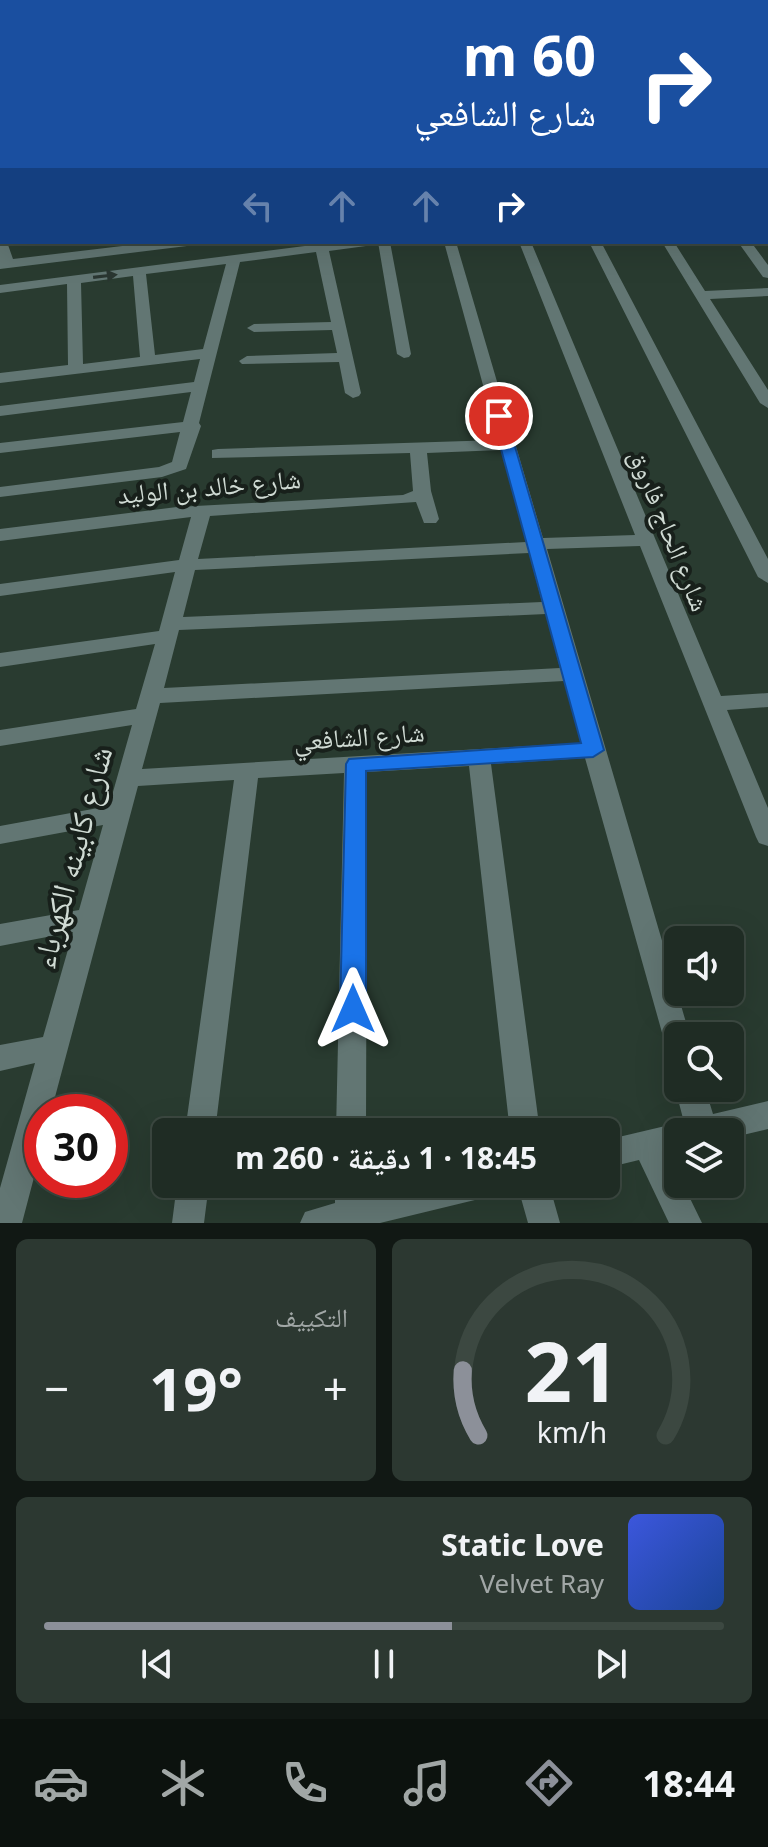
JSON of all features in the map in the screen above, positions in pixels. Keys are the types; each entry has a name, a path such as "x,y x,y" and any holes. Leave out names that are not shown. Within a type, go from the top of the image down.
{"street":[{"path":"1,244 4,264 136,245"},
{"path":"66,244 72,256"},
{"path":"0,289 351,244"},
{"path":"384,244 404,354"},
{"path":"451,244 671,1022"},
{"name":"شارع الحاج فاروق","path":"526,244 768,837"},
{"path":"596,244 768,577"},
{"path":"669,244 768,403"},
{"path":"746,244 765,266"},
{"path":"322,248 353,393"},
{"path":"0,492 176,468 182,461 193,426 234,259"},
{"path":"139,271 148,361"},
{"path":"74,280 76,369"},
{"path":"701,295 768,292"},
{"path":"254,328 339,326"},
{"path":"0,378 211,353"},
{"path":"247,361 346,357"},
{"path":"0,411 203,386"},
{"path":"0,448 193,426"},
{"path":"218,454 507,445"},
{"path":"418,448 423,494 430,519"},
{"name":"شارع خالد بن الوليد","path":"0,535 202,510 405,500 423,494"},
{"name":"شارع كابينه الكهرباء","path":"6,1223 202,510"},
{"path":"0,590 187,565 646,540"},
{"path":"0,660 169,630 554,608"},
{"path":"0,738 148,705 572,674"},
{"path":"713,704 768,700"},
{"name":"شارع الشافعي","path":"128,778 593,750"},
{"path":"479,757 523,1118"},
{"path":"351,1118 356,764"},
{"path":"202,1118 247,771"},
{"path":"0,835 119,813"},
{"path":"0,935 90,918"},
{"path":"0,1058 54,1047"},
{"path":"744,1121 768,1115"},
{"path":"620,1151 664,1140"},
{"path":"647,1144 686,1223"},
{"path":"188,1223 191,1198"},
{"path":"537,1198 544,1223"},
{"path":"316,1223 351,1199"}],"route":[{"path":"353,1009 356,764 593,750 499,416"}]}
